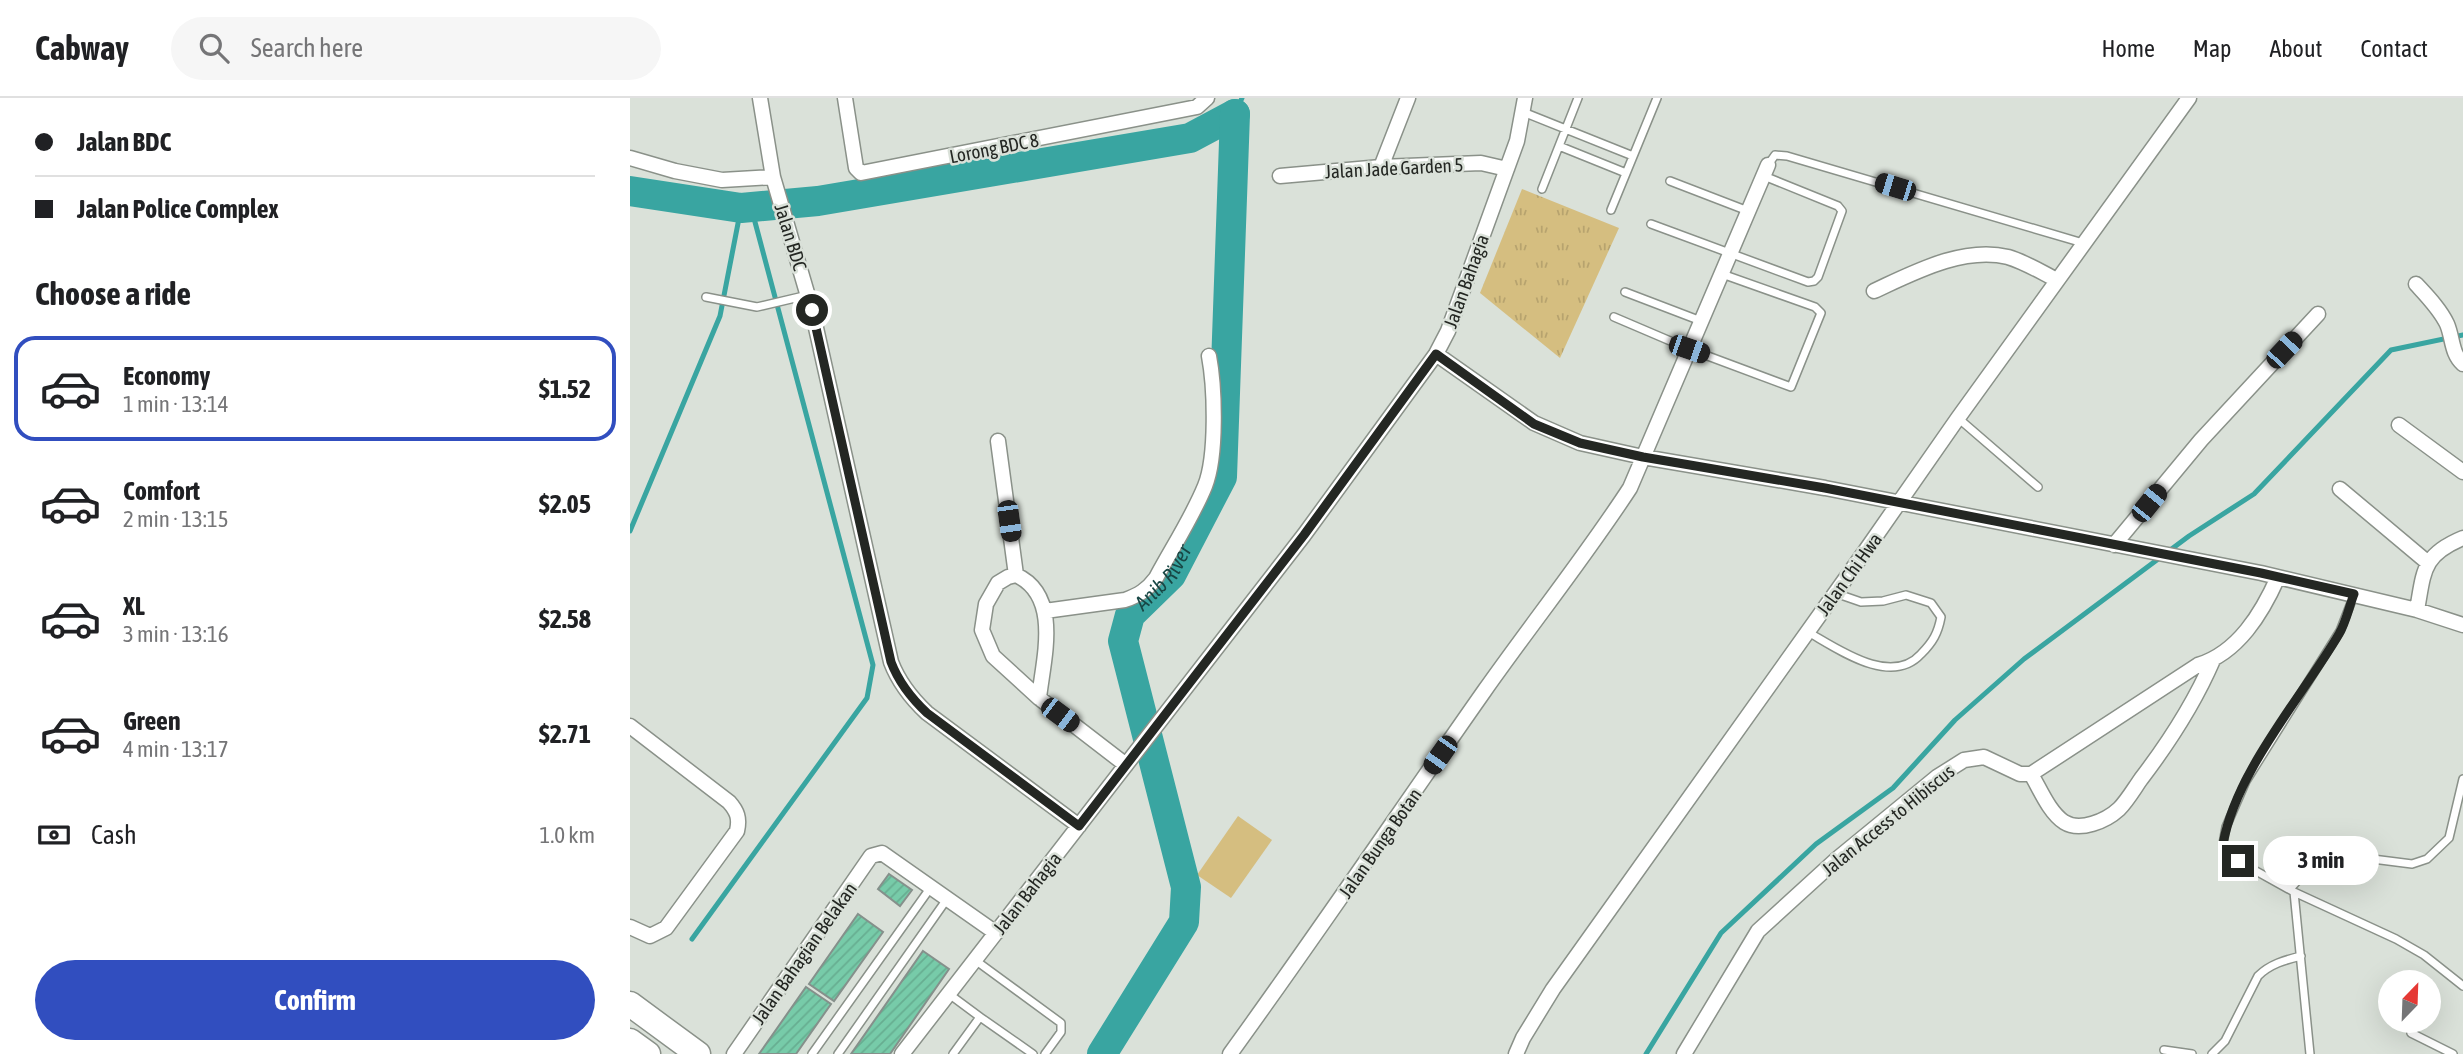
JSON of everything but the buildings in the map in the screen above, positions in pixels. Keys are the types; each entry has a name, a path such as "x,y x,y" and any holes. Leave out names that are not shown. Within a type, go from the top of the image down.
{"highway":[{"path":"630,1004 698,1054"},
{"path":"630,1041 648,1054"}],"street":[{"name":"Jalan BDC","path":"760,98 773,177 808,295 897,679 927,713 1079,826"},
{"name":"Lorong BDC 8","path":"845,98 856,168 861,173 1197,107 1205,101"},
{"path":"1381,167 1408,98"},
{"name":"Jalan Chi Hwa","path":"1516,1054 1553,989 1958,418 2189,98"},
{"name":"Jalan Bahagia","path":"902,1054 1304,535 1436,354 1448,331 1517,141 1524,105"},
{"path":"630,158 675,171 722,180 773,177"},
{"name":"Jalan Jade Garden 5","path":"1280,176 1381,167 1481,163 1507,169"},
{"name":"Jalan Bunga Botan","path":"1230,1054 1334,909 1486,688 1630,488 1765,171"},
{"path":"1874,291 1913,272 1975,255 2008,257 2057,280"},
{"path":"2416,284 2432,301 2447,324 2459,360"},
{"path":"2114,545 2201,440 2318,314"},
{"path":"1436,354 1547,430 1580,443 2278,577 2417,610 2463,625"},
{"path":"1045,611 1125,600 1149,588 1156,578 1200,497 1209,472 1213,376 1209,356"},
{"path":"2399,425 2463,472"},
{"path":"998,441 1016,575"},
{"path":"2340,489 2427,562"},
{"path":"2417,610 2427,562 2440,550 2463,538"},
{"path":"1016,575 1032,585 1045,611 1046,629 1039,698"},
{"path":"1016,575 998,583 982,619 982,630 993,656 1039,698 1126,765"},
{"path":"2214,660 2172,739 2118,810 2100,821 2082,827 2066,823 2054,813 2031,774 2198,664 2214,660 2249,627 2265,606 2278,577"},
{"path":"630,726 729,802 736,810 739,820 737,831 666,928 650,936 630,928"},
{"name":"Jalan Access to Hibiscus","path":"1684,1054 1750,940 1837,859 1964,760 1984,757 2020,774 2031,774"},
{"name":"Jalan Bahagian Belakan","path":"737,1053 871,856 882,853 931,887"},
{"path":"931,887 996,933"}],"lane":[{"path":"1542,189 1578,98"},
{"path":"1611,210 1657,98"},
{"path":"1524,105 1566,129 1633,156"},
{"path":"1559,146 1626,173"},
{"path":"1651,224 1808,282 1814,281 1818,277 1842,211 1838,206 1765,171 1775,155 1787,156 2083,243"},
{"path":"1670,181 1748,211"},
{"path":"1614,317 1689,349 1791,387 1821,313 1815,307 1721,274"},
{"path":"1625,292 1701,321"},
{"path":"706,297 757,307 808,295"},
{"path":"1958,418 2038,487"},
{"path":"1807,631 1845,654 1891,668 1905,666 1916,660 1938,633 1941,617 1931,603 1906,595 1883,601 1861,602 1834,593"},
{"path":"2354,594 2340,631 2253,770 2226,827 2223,844 2238,861 2292,891 2396,939 2424,955 2463,986"},
{"path":"2310,1054 2292,891 2311,866 2333,857 2349,856 2412,864 2427,859 2449,838 2463,779"},
{"path":"811,1054 931,887"},
{"path":"838,1054 947,899"},
{"path":"2211,1054 2225,1041 2258,976 2282,961 2301,956"},
{"path":"975,960 1061,1023 1061,1032 1045,1054"},
{"path":"949,994 1033,1054"},
{"path":"953,1054 980,1017"},
{"path":"2410,1033 2453,1054"},
{"path":"2164,1050 2192,1054"}],"green space":[{"path":"1522,189 1619,228 1560,358 1480,293"},
{"path":"1238,816 1272,840 1231,898 1197,875"}],"waterway":[{"path":"1235,114 1242,98"},
{"path":"630,191 741,208 818,201 1190,138 1235,114"},
{"name":"Anib River","path":"1102,1054 1184,922 1186,887 1123,641 1130,615 1171,575 1222,477 1235,114"},
{"path":"692,939 867,698 873,665 751,207"},
{"path":"630,531 720,316 741,208"},
{"path":"1646,1054 1721,933 1816,844 1893,788 1955,720 2024,659 2189,536 2254,494 2391,350 2463,335"}],"route":[{"path":"812,310 897,679 927,713 1079,826 1304,535 1436,354 1534,424 1580,443 2261,573 2354,594 2340,631 2259,758 2226,827 2223,844 2238,861"}]}
